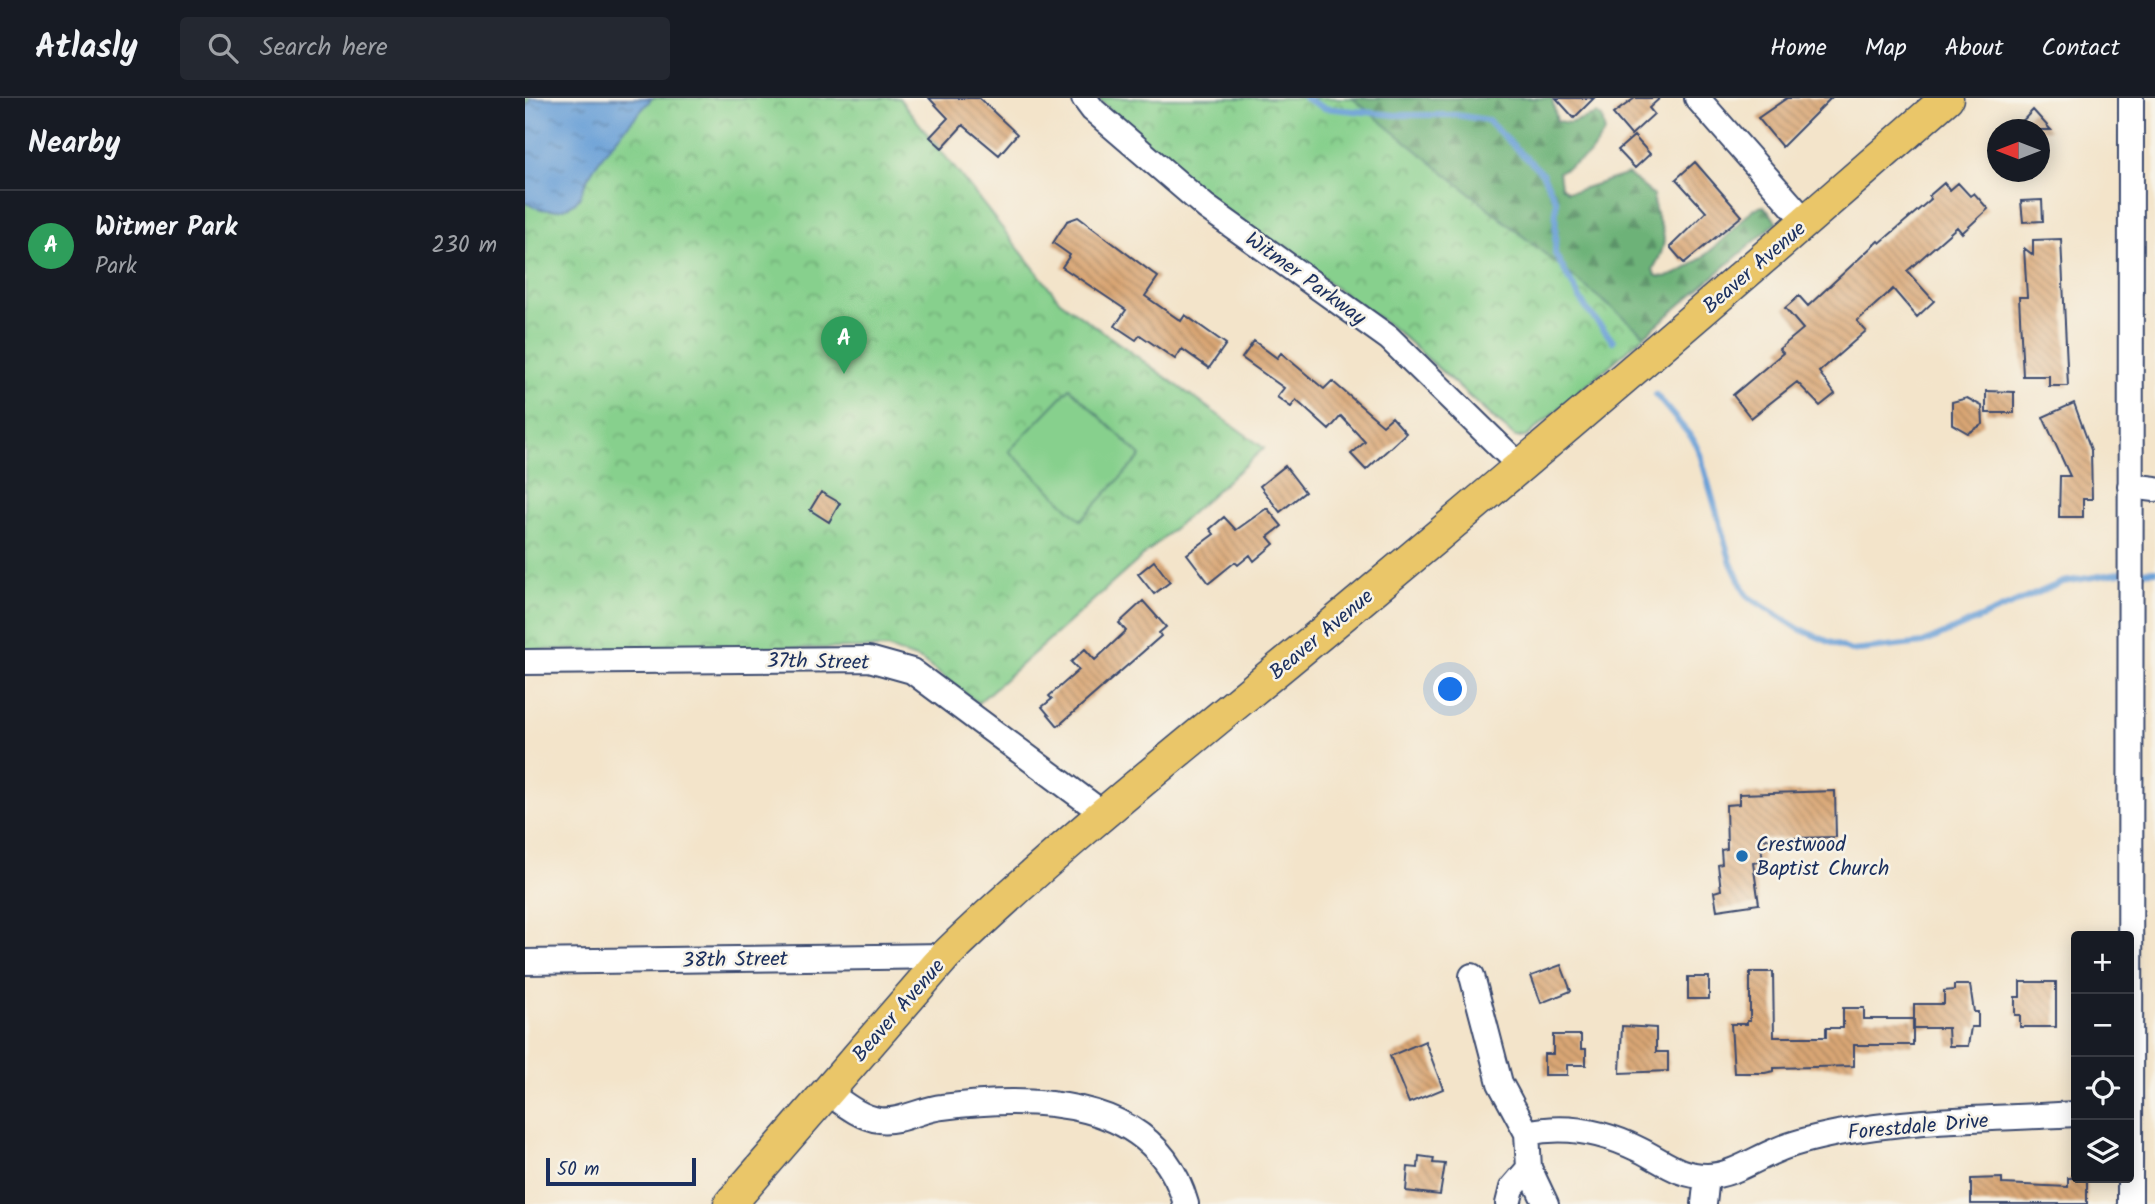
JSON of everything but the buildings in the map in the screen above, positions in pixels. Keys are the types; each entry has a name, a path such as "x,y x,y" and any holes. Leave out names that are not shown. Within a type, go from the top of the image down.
{"main road":[{"name":"Beaver Avenue","path":"730,1204 945,956 1104,814 1521,467 1947,98"}],"street":[{"name":"Witmer Parkway","path":"1084,98 1093,110 1206,207 1388,338 1521,467"},
{"path":"1697,98 1806,222"},
{"path":"2129,1057 2131,98"},
{"path":"2130,486 2155,489"},
{"name":"37th Street","path":"525,662 869,659 912,671 1104,814"},
{"name":"38th Street","path":"525,962 945,956"},
{"path":"1472,976 1500,1083 1527,1133 1529,1168 1546,1204"},
{"path":"827,1092 861,1114 881,1120 938,1107 1005,1100 1073,1107 1113,1118 1135,1130 1155,1146 1171,1165 1186,1204"},
{"name":"Forestdale Drive","path":"1527,1133 1546,1128 1598,1132 1641,1151 1676,1172 1707,1176 1726,1173 1780,1148 1836,1133 1882,1125 2071,1114"},
{"path":"2129,1120 2130,1204"},
{"path":"1508,1204 1512,1188 1529,1168"},
{"path":"1704,1204 1707,1176"}],"green space":[{"path":"525,98 899,98 1060,301 1264,448 978,703 921,660 887,648 525,650"},
{"path":"1097,98 1552,98 1557,121 1569,123 1597,114 1602,118 1605,132 1589,155 1559,172 1561,186 1567,191 1575,191 1628,174 1653,195 1664,237 1660,256 1653,269 1655,275 1666,277 1693,265 1753,209 1764,206 1777,222 1526,437 1519,438 1497,422 1397,331"},
{"path":"1097,98 1352,98 1645,335 1526,437 1515,437 1397,331 1212,201"},
{"path":"1070,388 1141,456 1081,520 1009,451"}],"water":[{"path":"531,98 652,98 602,157 577,200 566,208 548,210 525,202 525,110"}],"waterway":[{"path":"1305,98 1324,108 1395,115 1456,115 1487,120 1542,173 1556,200 1555,254 1585,307 1613,341"},
{"path":"1656,395 1693,439 1700,454 1731,563 1747,596 1799,629 1851,651 1923,643 2063,582 2125,572"},
{"path":"2136,572 2155,571"}],"place":[{"name":"Witmer Park","path":"844,374"},
{"name":"Crestwood Baptist Church","path":"1742,856"}]}
